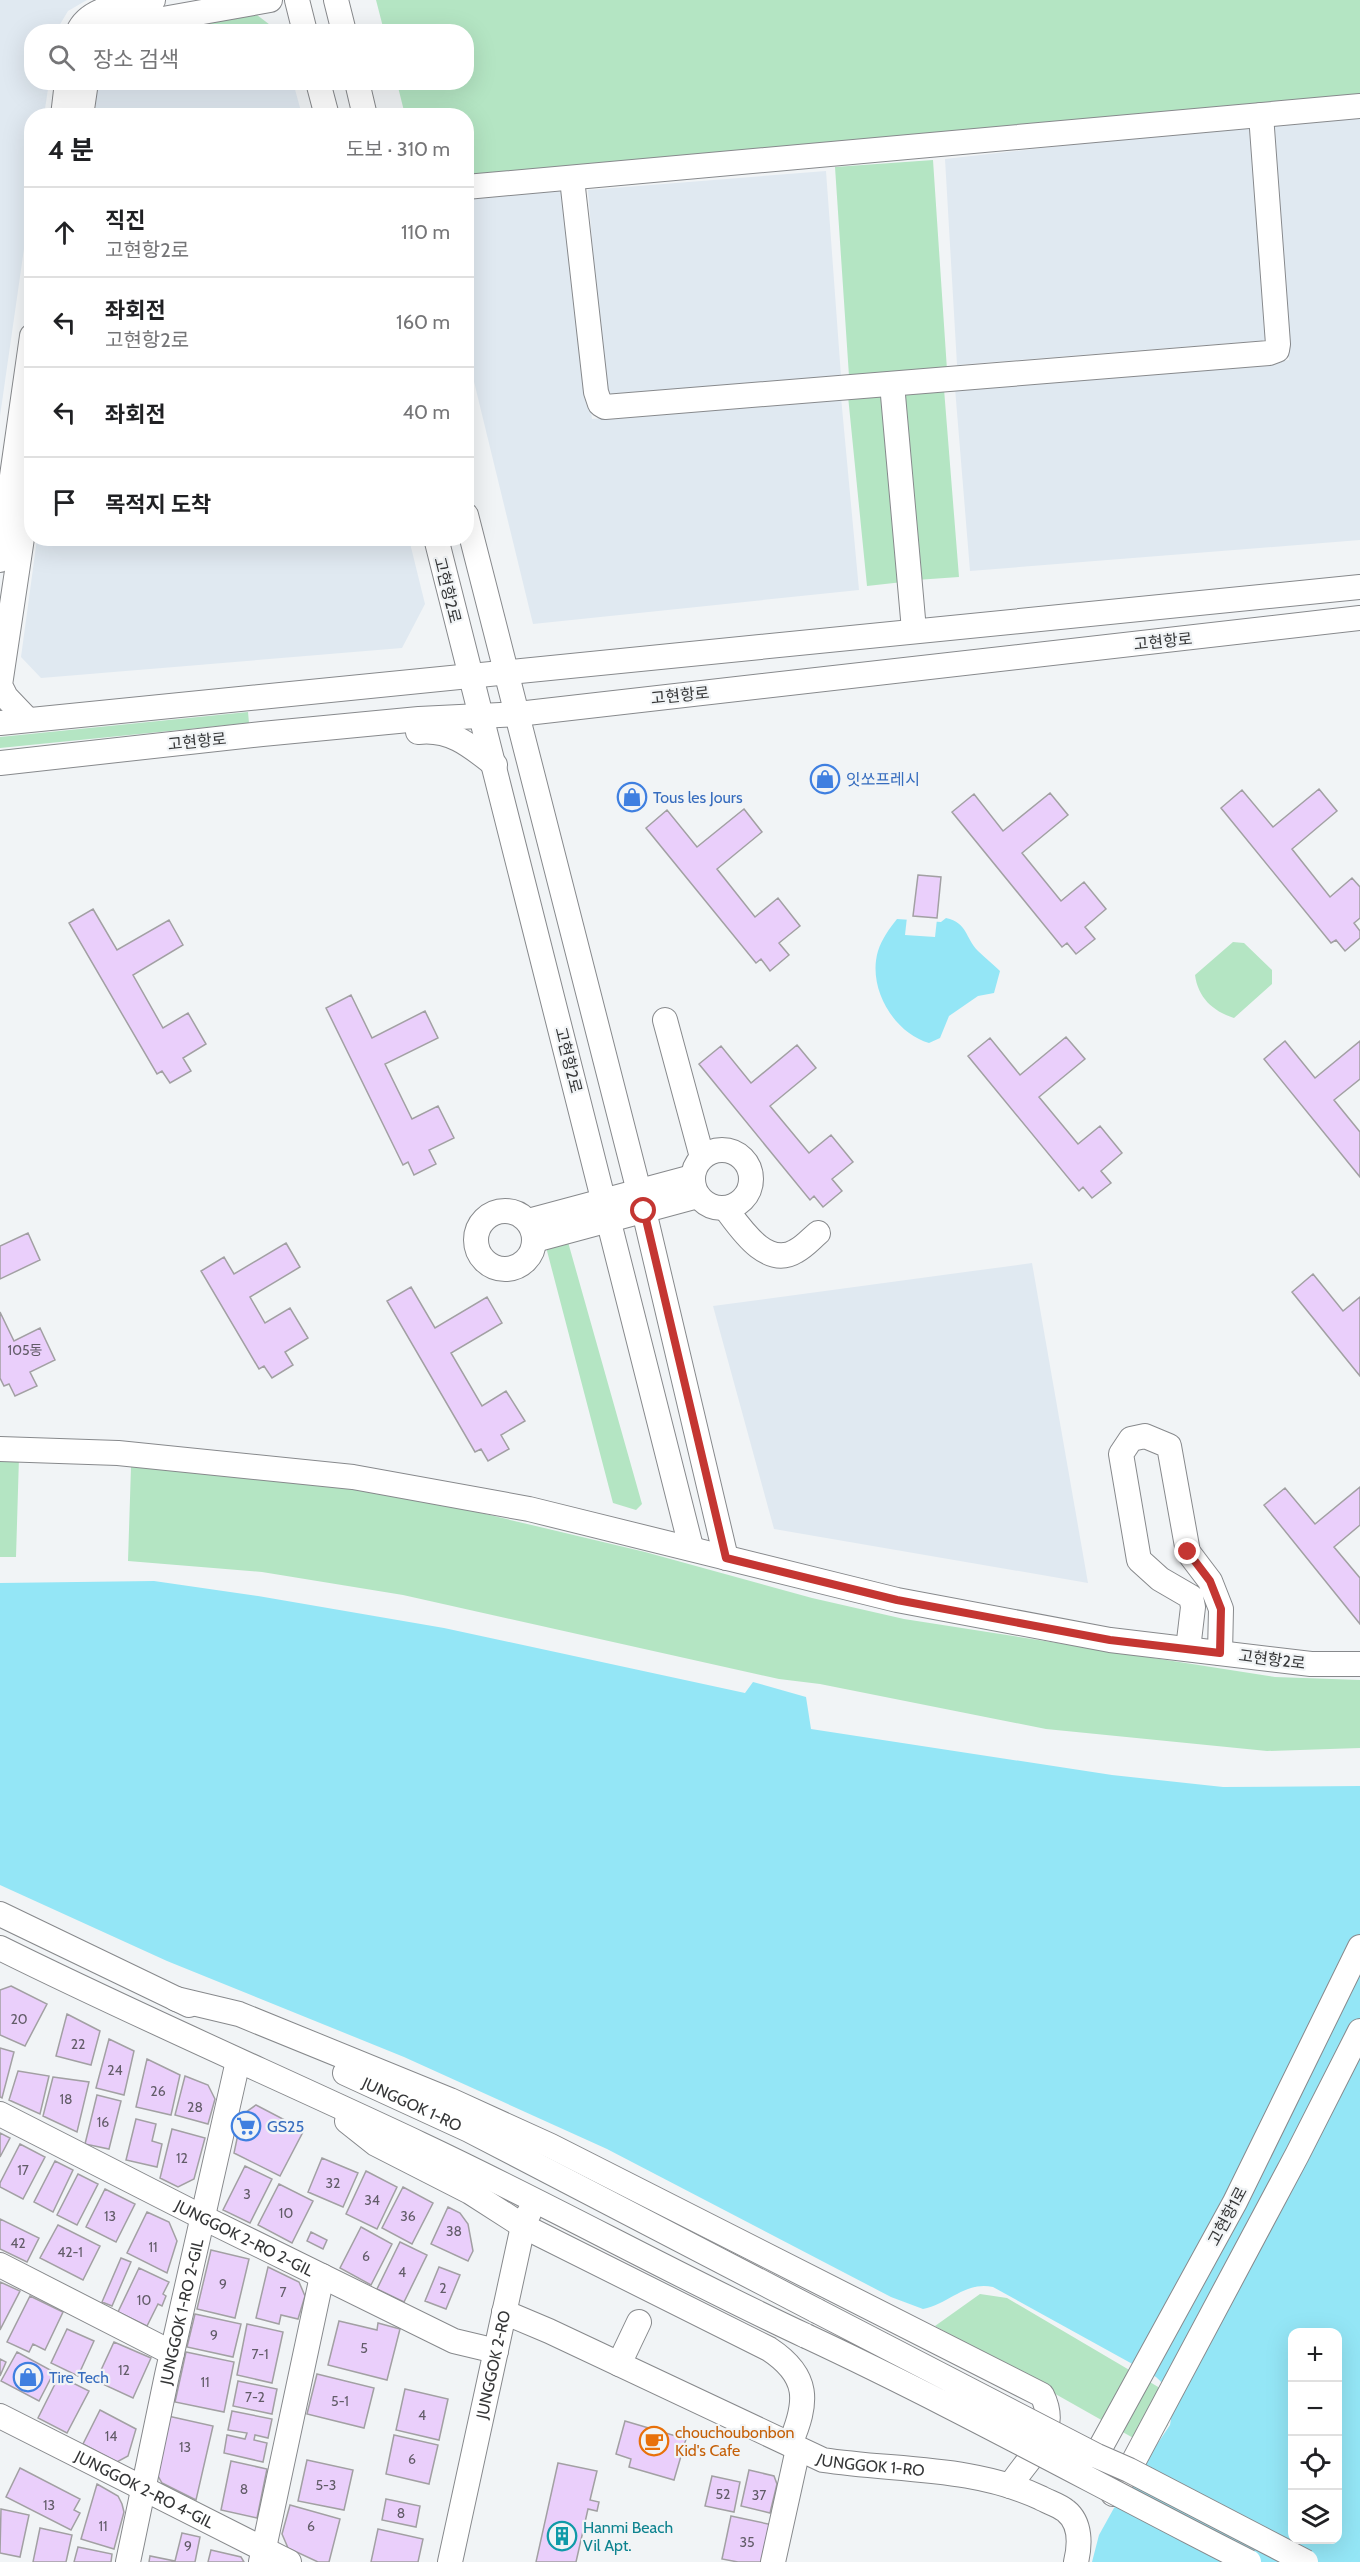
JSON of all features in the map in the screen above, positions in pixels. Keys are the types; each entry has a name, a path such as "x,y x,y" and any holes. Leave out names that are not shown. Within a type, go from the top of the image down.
{"street":[{"path":"84,24 90,15 107,9 153,0"},
{"path":"135,24 270,0"},
{"path":"297,0 303,24"},
{"path":"336,0 342,24"},
{"path":"64,108 66,90"},
{"path":"82,108 85,90"},
{"path":"320,90 325,108"},
{"path":"359,90 363,108"},
{"path":"474,186 1360,106"},
{"path":"572,179 596,392 602,406 614,407 892,384 1277,350 1261,115"},
{"path":"892,384 914,630"},
{"path":"0,560 24,433"},
{"path":"24,524 0,685 6,697 27,719"},
{"path":"474,545 641,1201 726,1558"},
{"name":"고현항2로","path":"438,546 691,1547 726,1558 897,1600 1110,1640 1311,1664 1360,1664"},
{"path":"0,723 1360,586"},
{"name":"고현항로","path":"0,763 419,719 518,714 1360,618"},
{"path":"262,734 294,744 434,730 452,735 495,765"},
{"path":"531,1231 641,1201 697,1177 721,1149 731,1151 747,1164 751,1183 748,1192 735,1206 726,1209 708,1206 697,1177 665,1020"},
{"path":"726,1209 755,1244 775,1256 795,1252 818,1233"},
{"path":"1188,1649 1193,1607 1191,1597 1160,1579 1139,1560 1121,1454 1131,1438 1144,1436 1169,1446 1188,1552 1210,1581 1221,1609 1220,1653"},
{"path":"0,1449 118,1453 353,1477 530,1509 691,1547"},
{"name":"JUNGGOK 1-RO","path":"0,1914 176,1999 469,2130 1096,2456 1129,2470 1306,2562"},
{"name":"고현항1로","path":"1084,2478 1235,2202 1360,1947"},
{"name":"JUNGGOK 1-RO","path":"0,1948 122,2008 419,2143 728,2300 920,2390 1084,2478 1249,2562"},
{"path":"176,1999 239,2014 450,2100 551,2146 1042,2396 1049,2409 1049,2422 1037,2449 1010,2486"},
{"name":"고현항1로","path":"1113,2493 1129,2470 1297,2155 1360,2031"},
{"name":"JUNGGOK 1-RO 2-GIL","path":"128,2562 172,2353 238,2061"},
{"path":"322,2100 376,2144 470,2192 523,2226 769,2349 786,2361 801,2389 804,2406 794,2446 773,2562"},
{"name":"JUNGGOK 2-RO 2-GIL","path":"0,2114 454,2341 496,2350"},
{"name":"JUNGGOK 2-RO","path":"450,2562 523,2226 549,2172"},
{"path":"0,2265 172,2353"},
{"path":"262,2556 322,2276"},
{"name":"JUNGGOK 1-RO","path":"504,2312 823,2460 965,2475 1010,2486 1066,2511 1078,2528 1076,2562"},
{"path":"619,2364 639,2322"},
{"name":"JUNGGOK 2-RO 4-GIL","path":"0,2416 144,2487 262,2556 289,2562"}],"shaded area":[{"path":"0,0 87,0 68,11 60,24 24,24 24,90 48,90 45,108 24,108 24,249 0,416"},
{"path":"97,90 295,90 300,108 95,108"},
{"path":"1360,113 1360,540 970,571 955,388 1289,360 1271,121"},
{"path":"1252,124 1269,340 957,365 945,159"},
{"path":"826,171 841,376 604,395 588,190"},
{"path":"564,186 592,419 841,397 859,590 533,624 474,382 474,197"},
{"path":"36,546 411,546 425,604 402,648 41,678 21,657"},
{"path":"1032,1263 1088,1583 774,1529 713,1306"}],"green space":[{"path":"376,0 1360,0 1360,97 474,175 474,108 403,108 399,90 474,90 474,24 382,24"},
{"path":"257,15 269,24 205,24"},
{"path":"933,160 947,370 849,376 835,167"},
{"path":"944,389 959,577 916,580 901,393"},
{"path":"885,393 903,582 867,586 848,396"},
{"path":"248,712 249,723 0,748 0,737"},
{"path":"1233,942 1244,943 1272,970 1272,984 1234,1018 1207,1002 1199,990 1195,975"},
{"path":"568,1242 642,1504 636,1510 613,1503 546,1247"},
{"path":"0,1456 19,1457 16,1557 0,1557"},
{"path":"131,1467 329,1484 477,1512 645,1552 812,1598 904,1619 1275,1677 1360,1680 1360,1748 1267,1751 1046,1729 820,1684 779,1679 403,1595 262,1572 128,1561"},
{"path":"980,2294 1007,2298 1165,2391 1168,2425 1151,2448 935,2326"}],"water":[{"path":"946,918 958,923 978,951 1000,971 994,993 978,996 949,1016 940,1038 929,1043 905,1030 886,1007 876,980 876,965 882,942 897,919 941,922"},
{"path":"154,1581 258,1596 444,1628 745,1693 753,1682 806,1697 811,1729 1112,1775 1223,1787 1360,1786 1360,2562 1092,2562 1099,2535 1114,2508 1170,2425 1172,2411 1169,2393 1156,2377 993,2287 974,2287 923,2309 891,2297 607,2149 404,2057 167,1961 0,1885 0,1583"}],"pier":[{"path":"907,917 937,919 935,937 905,935"}],"building":[{"path":"1319,789 1337,811 1292,849 1330,897 1352,878 1360,887 1360,918 1354,923 1360,931 1360,938 1345,951 1336,940 1331,943 1221,808 1242,790 1273,827"},
{"path":"1050,793 1068,815 1022,853 1061,901 1084,882 1106,909 1085,927 1095,939 1076,954 1067,943 1062,947 952,812 974,794 1003,831"},
{"path":"744,809 762,832 717,869 755,917 778,898 800,926 779,943 789,955 770,971 761,959 756,963 646,828 667,810 697,847"},
{"path":"918,875 941,877 937,918 913,916"},
{"path":"93,909 117,950 169,920 183,945 133,975 163,1028 188,1013 206,1044 183,1058 191,1071 170,1083 162,1071 157,1074 69,923"},
{"path":"351,995 372,1038 425,1011 438,1038 385,1064 412,1119 438,1106 454,1138 429,1150 436,1164 414,1175 408,1162 403,1165 326,1008"},
{"path":"1066,1037 1085,1059 1039,1097 1078,1144 1100,1126 1122,1153 1101,1171 1111,1183 1092,1198 1083,1187 1079,1191 968,1056 990,1038 1020,1075"},
{"path":"1285,1041 1315,1078 1360,1041 1360,1079 1334,1100 1360,1132 1360,1177 1264,1059"},
{"path":"797,1045 816,1068 770,1106 809,1153 831,1135 853,1162 832,1179 842,1191 823,1207 814,1196 810,1200 699,1064 721,1046 751,1083"},
{"path":"28,1233 40,1260 0,1279 0,1246"},
{"path":"286,1243 300,1267 250,1297 265,1323 290,1308 308,1338 285,1352 293,1365 272,1378 264,1366 259,1369 201,1271 224,1257 234,1274"},
{"path":"1313,1274 1343,1311 1360,1297 1360,1376 1292,1292"},
{"path":"411,1287 435,1328 487,1297 502,1323 451,1353 482,1406 506,1391 525,1421 501,1435 509,1449 488,1461 481,1449 475,1452 387,1301"},
{"path":"0,1312 14,1341 40,1328 55,1360 30,1372 37,1386 15,1396 9,1384 4,1386 0,1378"},
{"path":"1360,1487 1360,1525 1334,1547 1360,1578 1360,1624 1264,1505 1285,1488 1315,1524"},
{"path":"11,1986 47,2004 25,2046 0,2035 0,1990"},
{"path":"67,2014 100,2031 91,2065 56,2056"},
{"path":"109,2039 134,2051 124,2095 96,2088"},
{"path":"0,2048 14,2052 2,2098 0,2097"},
{"path":"147,2059 180,2075 171,2115 136,2107"},
{"path":"18,2071 49,2076 40,2114 9,2100"},
{"path":"185,2076 208,2085 215,2099 208,2124 175,2115"},
{"path":"53,2077 89,2082 77,2132 43,2116"},
{"path":"97,2095 121,2101 109,2149 85,2144"},
{"path":"256,2105 304,2130 280,2176 234,2153 242,2115"},
{"path":"136,2119 156,2124 152,2141 162,2144 157,2167 126,2160"},
{"path":"172,2129 205,2138 194,2179 178,2187 160,2178"},
{"path":"0,2133 10,2138 0,2157"},
{"path":"20,2144 45,2157 23,2199 0,2187"},
{"path":"322,2158 358,2173 343,2207 308,2192"},
{"path":"55,2161 73,2170 53,2212 34,2202"},
{"path":"245,2166 272,2179 250,2223 223,2210"},
{"path":"366,2171 397,2187 377,2229 346,2214"},
{"path":"78,2174 98,2184 77,2225 57,2215"},
{"path":"279,2184 313,2201 292,2243 258,2225"},
{"path":"403,2187 433,2203 412,2244 382,2228"},
{"path":"105,2189 135,2204 116,2242 86,2227"},
{"path":"448,2207 460,2213 468,2224 473,2251 468,2261 431,2244"},
{"path":"147,2212 169,2222 177,2241 167,2273 127,2253"},
{"path":"0,2219 39,2238 27,2262 0,2249"},
{"path":"58,2225 100,2246 83,2280 40,2258"},
{"path":"361,2227 392,2244 371,2285 340,2268"},
{"path":"311,2232 327,2240 323,2249 307,2241"},
{"path":"400,2242 427,2255 404,2302 377,2289"},
{"path":"211,2250 249,2259 235,2318 197,2309"},
{"path":"121,2258 131,2262 112,2306 102,2302"},
{"path":"268,2267 299,2282 305,2296 298,2319 281,2315 279,2324 256,2318"},
{"path":"439,2267 460,2275 446,2309 425,2301"},
{"path":"139,2268 169,2282 163,2294 166,2296 162,2306 158,2304 147,2326 118,2312"},
{"path":"0,2282 20,2291 0,2330"},
{"path":"30,2296 63,2312 45,2350 33,2344 29,2352 7,2342"},
{"path":"195,2314 241,2324 233,2357 187,2347"},
{"path":"339,2321 377,2330 378,2323 400,2329 387,2380 328,2365"},
{"path":"247,2324 283,2332 272,2383 237,2375"},
{"path":"67,2329 94,2341 78,2376 51,2363"},
{"path":"114,2342 151,2358 133,2398 96,2381"},
{"name":"Tire Tech","path":"17,2352 54,2372 39,2401 1,2381"},
{"path":"186,2352 234,2362 224,2412 175,2402"},
{"path":"0,2359 6,2362 0,2376"},
{"path":"317,2374 374,2388 364,2428 307,2414"},
{"path":"59,2376 89,2391 67,2433 38,2418"},
{"path":"238,2381 277,2389 272,2414 233,2406"},
{"path":"405,2389 448,2399 439,2440 396,2430"},
{"path":"100,2410 136,2429 128,2456 117,2462 83,2444"},
{"path":"232,2411 272,2419 268,2438 255,2435 254,2440 267,2443 263,2462 224,2453 227,2435 245,2439 247,2433 228,2430"},
{"path":"168,2416 213,2426 196,2500 162,2483 158,2476"},
{"path":"625,2421 686,2439 674,2480 629,2467 631,2459 616,2454"},
{"path":"394,2435 438,2445 429,2484 386,2474"},
{"path":"307,2460 353,2470 344,2510 298,2501"},
{"path":"231,2461 267,2469 257,2518 221,2510"},
{"name":"Hanmi Beach Vil Apt.","path":"558,2463 597,2471 590,2500 599,2502 597,2511 588,2509 576,2562 536,2562"},
{"path":"20,2468 80,2499 74,2510 80,2513 71,2530 6,2497"},
{"path":"749,2470 774,2476 777,2484 770,2513 741,2506"},
{"path":"712,2476 740,2482 734,2512 705,2506"},
{"path":"97,2484 118,2496 122,2504 124,2512 114,2549 81,2539"},
{"path":"386,2499 420,2506 416,2527 382,2520"},
{"path":"290,2505 340,2519 329,2562 318,2562 288,2548 282,2534"},
{"path":"1,2509 29,2515 20,2557 0,2553"},
{"path":"731,2516 773,2525 765,2562 738,2562 722,2559"},
{"path":"40,2528 72,2535 66,2562 33,2562"},
{"path":"378,2529 423,2539 418,2562 371,2562"},
{"path":"182,2533 200,2537 195,2562 149,2562 150,2556 175,2561"},
{"path":"78,2547 112,2554 111,2562 74,2562"},
{"path":"211,2550 241,2557 244,2562 208,2562"}],"place":[{"name":"잇쏘프레시","path":"825,779"},
{"name":"Tous les Jours","path":"632,797"},
{"name":"GS25","path":"246,2126"},
{"name":"Tire Tech","path":"28,2377"},
{"name":"chouchoubonbon Kid's Cafe","path":"654,2441"},
{"name":"Hanmi Beach Vil Apt.","path":"562,2536"}],"route":[{"path":"644,1211 726,1558 897,1600 1110,1640 1220,1653 1221,1609 1210,1581 1188,1552"}]}
